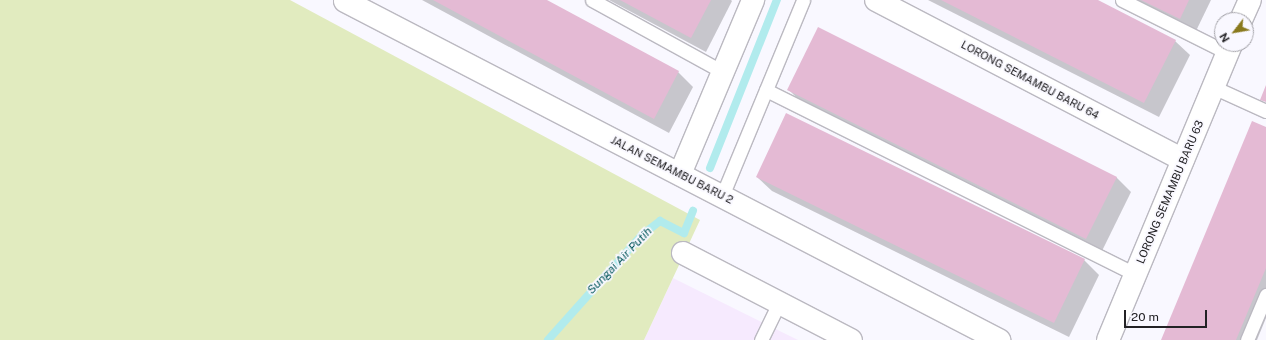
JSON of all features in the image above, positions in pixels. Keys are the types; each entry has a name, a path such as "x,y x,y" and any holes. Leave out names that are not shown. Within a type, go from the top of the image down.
{"street":[{"path":"680,174 753,0"},
{"name":"LORONG SEMAMBU BARU 64","path":"876,0 1183,160"},
{"path":"1245,12 1250,0"},
{"name":"JALAN SEMAMBU BARU 2","path":"345,1 999,340"},
{"name":"LORONG SEMAMBU BARU 63","path":"1108,340 1229,52"},
{"path":"683,253 851,340"}],"lane":[{"path":"592,0 723,72"},
{"path":"722,196 803,0"},
{"path":"1122,0 1214,42"},
{"path":"1213,87 1266,111"},
{"path":"766,90 1135,274"},
{"path":"1248,340 1266,296"},
{"path":"761,340 779,303"}],"shaded area":[{"path":"673,278 798,340 644,340"}],"green space":[{"path":"0,0 290,0 700,220 644,340 0,340"}],"building":[{"path":"433,0 547,0 679,71 654,119"},
{"path":"620,0 711,0 691,38"},
{"path":"941,0 1098,0 1176,40 1144,103"},
{"path":"1141,0 1189,0 1180,19"},
{"path":"818,27 1117,177 1086,239 787,90"},
{"path":"1266,85 1266,102 1260,100"},
{"path":"786,113 1085,259 1054,323 756,177"},
{"path":"1252,121 1266,127 1266,268 1236,340 1161,340"}],"waterway":[{"name":"Sungai Air Putih","path":"710,168 777,0"},
{"name":"Sungai Air Putih","path":"548,340 642,235 660,221 684,233 693,211"}]}
